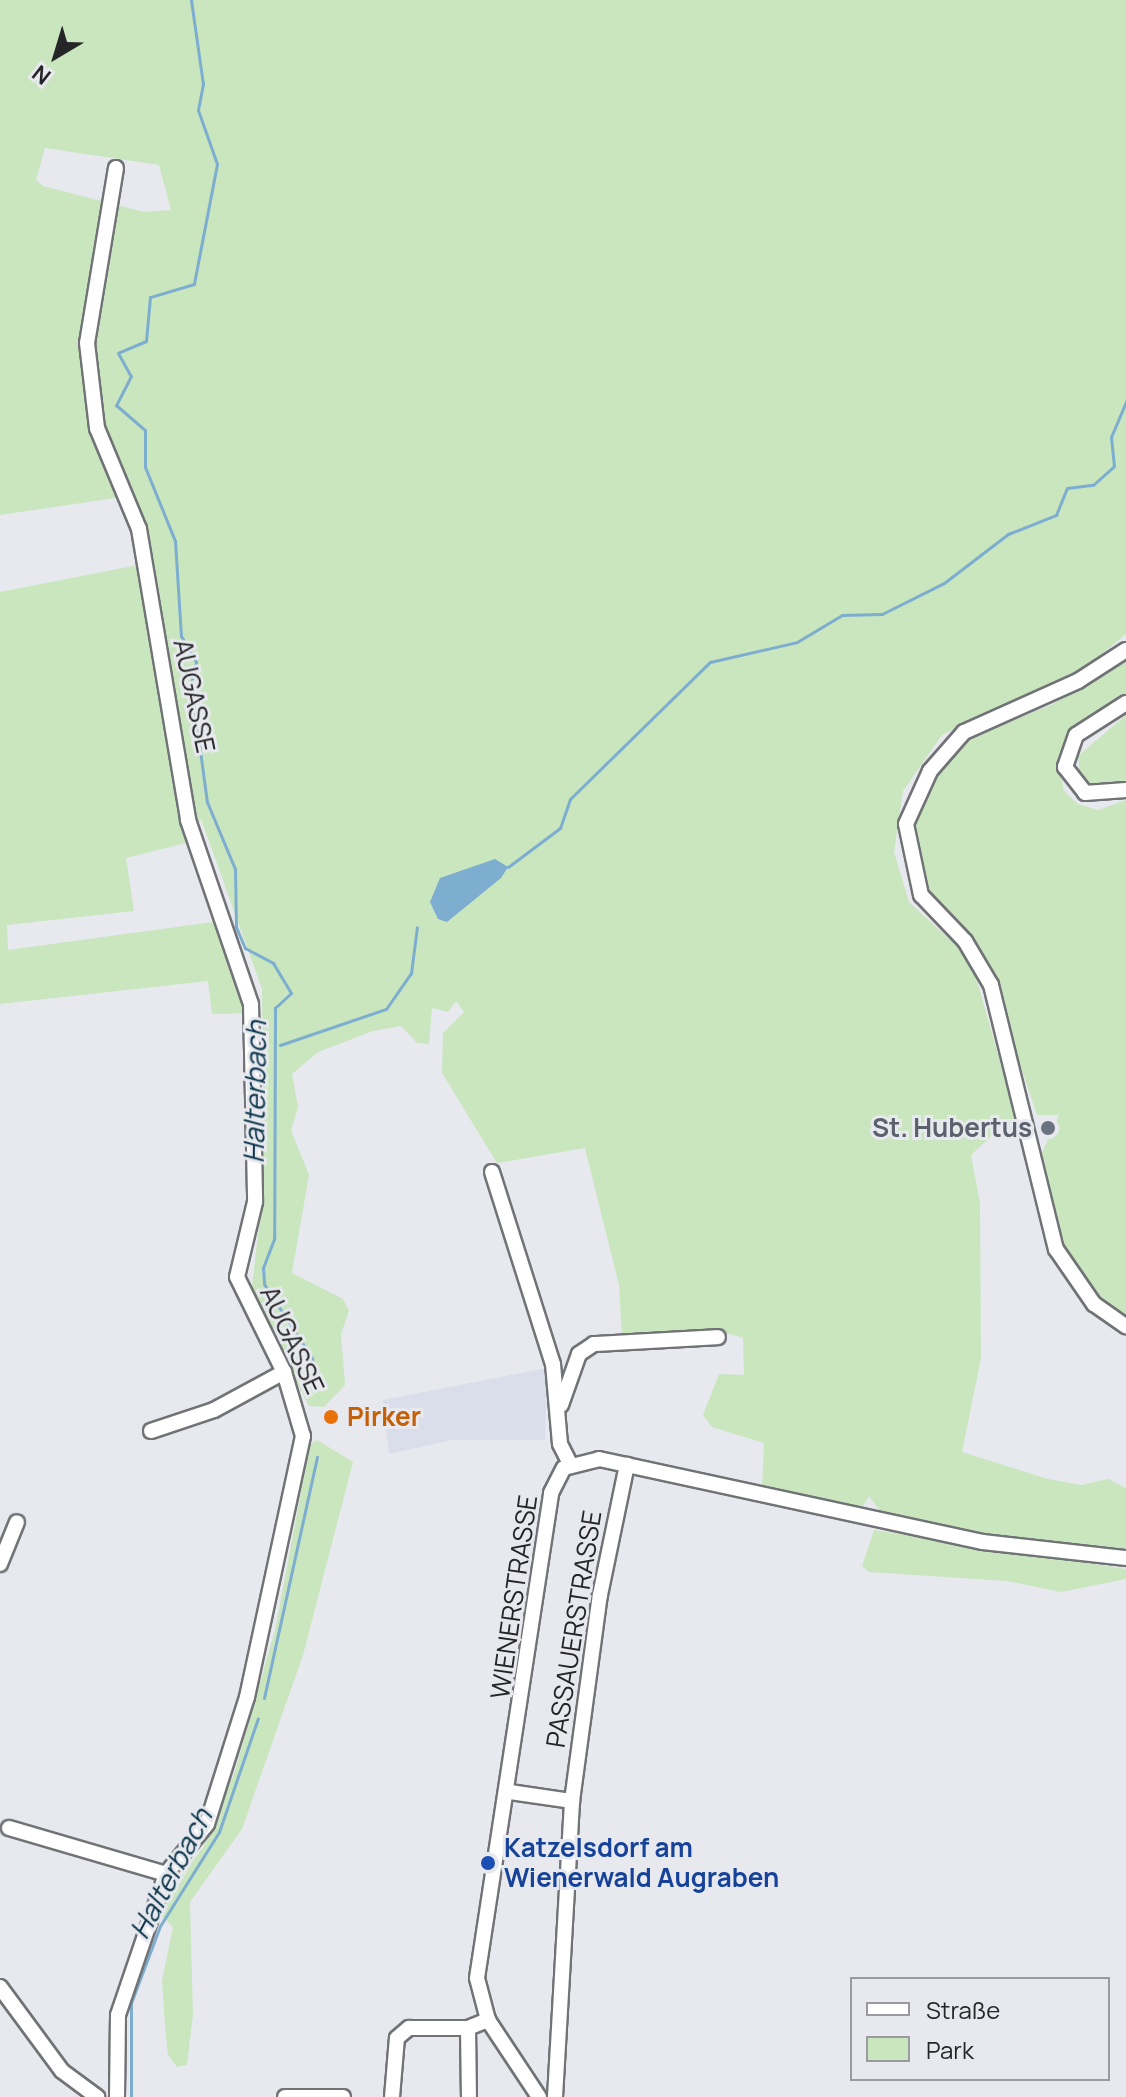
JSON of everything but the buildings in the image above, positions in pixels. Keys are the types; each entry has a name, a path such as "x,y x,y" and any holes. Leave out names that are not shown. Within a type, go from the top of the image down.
{"street":[{"name":"AUGASSE","path":"116,168 87,343 97,428 139,529 188,820 251,1004 255,1202 237,1277 284,1372 303,1436 247,1697 207,1824 166,1874 118,2015 117,2097"},
{"path":"1126,650 1078,681 964,732 930,771 906,824 921,895 965,941 991,985 1056,1249 1094,1304 1126,1326"},
{"path":"1126,703 1076,735 1065,767 1085,793 1126,790"},
{"path":"492,1172 515,1231 561,1405"},
{"path":"718,1337 594,1344 579,1354 561,1405 559,1439 570,1464 627,1465 983,1542 1126,1558"},
{"path":"151,1431 214,1410 284,1372"},
{"name":"WIENERSTRASSE","path":"539,2097 488,2020 477,1978 510,1792 551,1493 570,1464"},
{"name":"PASSAUERSTRASSE","path":"555,2097 572,1801 600,1595 627,1465"},
{"path":"0,1564 17,1522"},
{"path":"510,1792 572,1801"},
{"path":"9,1828 166,1874"},
{"path":"0,1987 62,2071 97,2097"},
{"path":"392,2097 397,2038 409,2028 468,2028 488,2020"},
{"path":"468,2028 469,2097"},
{"path":"285,2097 343,2097"}],"shaded area":[{"path":"547,1368 545,1440 452,1440 389,1454 383,1400"}],"green space":[{"path":"0,0 1126,0 1126,634 1087,666 942,735 903,791 894,852 909,902 961,950 976,977 1021,1136 1011,1138 1004,1124 971,1155 980,1203 981,1358 962,1452 1048,1479 1081,1485 1108,1479 1126,1488 1126,1552 972,1532 880,1511 869,1496 862,1508 762,1490 764,1443 712,1427 703,1415 719,1374 744,1375 743,1338 719,1331 622,1337 619,1285 585,1148 497,1163 442,1073 443,1033 464,1012 456,1001 448,1012 432,1008 429,1044 417,1043 401,1026 373,1031 318,1052 292,1074 298,1107 291,1130 309,1175 292,1273 343,1299 349,1311 341,1334 345,1385 324,1407 309,1406 251,1295 264,1182 262,989 201,819 190,842 126,858 134,911 7,925 8,950 213,922 249,1013 212,1014 208,981 0,1004 0,592 143,564 129,496 0,515","holes":["45,148 159,165 171,210 144,212 43,186 36,180"]},
{"path":"1126,660 1126,696 1071,736 1060,772 1064,791 1078,804 1098,810 1126,800 1126,1319 1085,1283 1062,1241 1041,1155 1059,1115 1037,1115 993,983 921,883 911,835 933,774 959,743 1053,704"},
{"path":"1126,715 1126,787 1094,789 1080,776 1078,756"},
{"path":"317,1440 353,1462 303,1655 242,1829 190,1902 193,2015 187,2065 177,2067 168,2055 162,1981 173,1927 162,1916 167,1895 204,1846 234,1774 275,1630 310,1445"},
{"path":"874,1530 1126,1569 1126,1579 1061,1592 1007,1581 869,1572 862,1566"}],"water":[{"path":"495,859 508,867 501,878 447,922 438,919 430,902 440,878"}],"waterway":[{"name":"Halterbach","path":"191,0 203,84 198,110 217,164 194,284 150,297 146,341 118,353 131,376 116,405 145,430 145,467 175,541 181,636 196,662 191,684 207,802 235,869 236,927 245,948 273,963 291,993 275,1008 274,1239 263,1268 264,1284 312,1358 317,1390"},
{"path":"508,867 560,828 570,799 710,662 797,642 842,615 882,614 944,583 1008,534 1056,515 1067,488 1093,485 1114,466 1111,437 1126,401"},
{"path":"280,1045 386,1009 411,973 417,927"},
{"name":"Halterbach","path":"264,1698 317,1457"},
{"name":"Halterbach","path":"131,2097 131,2003 160,1926 219,1832 258,1718"}],"place":[{"name":"St. Hubertus","path":"1048,1128"},
{"name":"Pirker","path":"331,1417"},
{"name":"Katzelsdorf am Wienerwald Augraben","path":"488,1863"}]}
